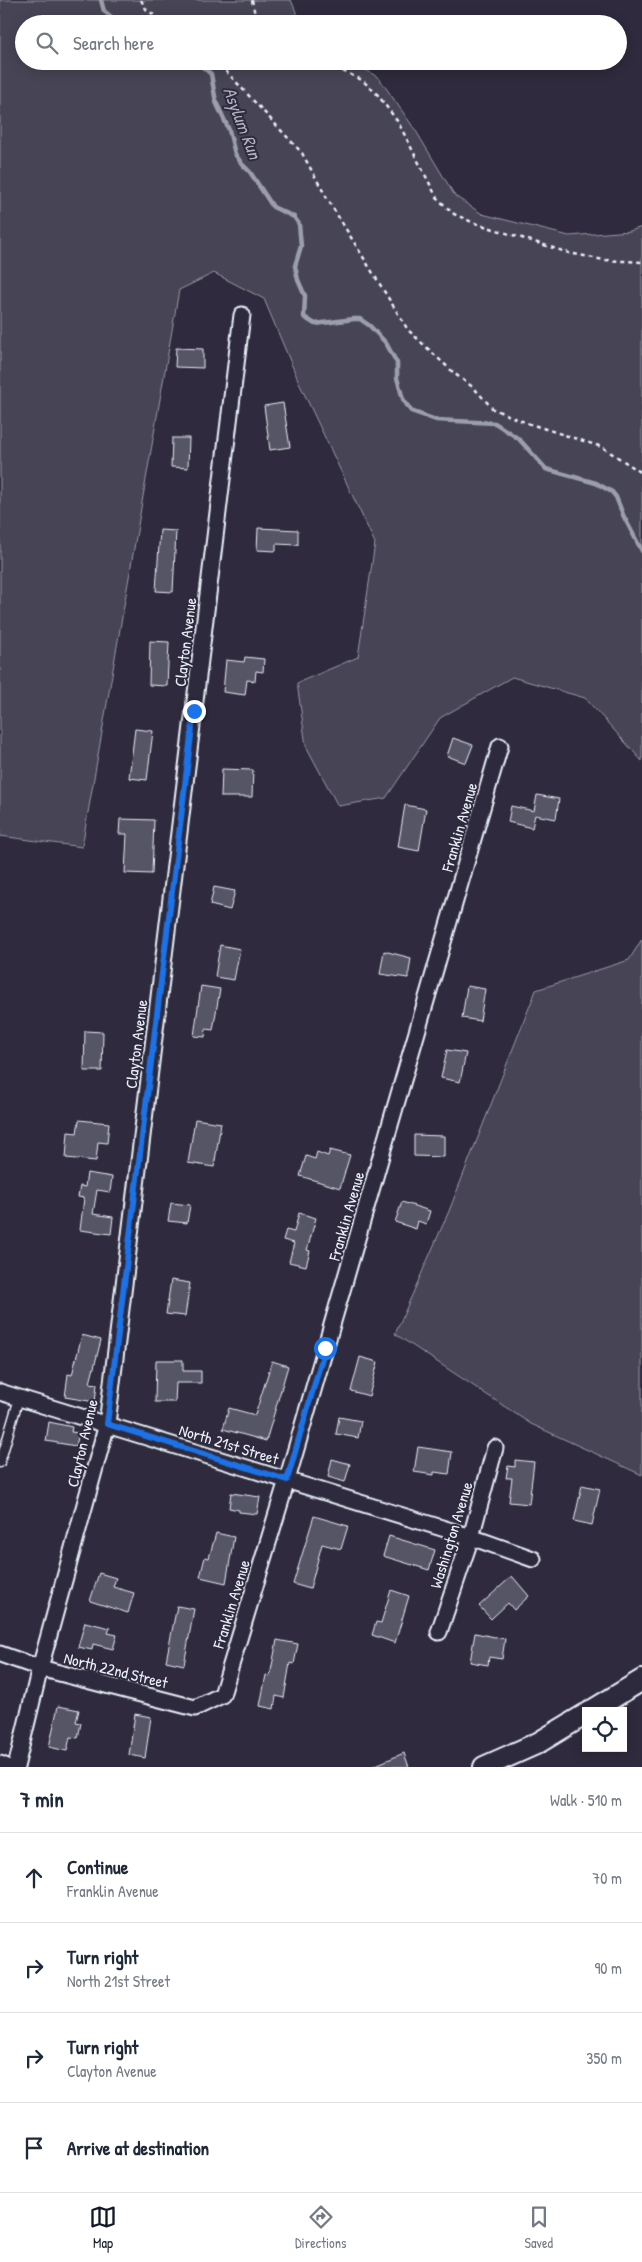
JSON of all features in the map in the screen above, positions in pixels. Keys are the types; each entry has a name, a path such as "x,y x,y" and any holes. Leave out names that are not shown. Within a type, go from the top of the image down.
{"street":[{"name":"Clayton Avenue","path":"16,1767 40,1668 107,1424 242,315"},
{"name":"Franklin Avenue","path":"222,1695 287,1480 500,746"},
{"name":"North 21st Street","path":"0,1392 471,1537 533,1558"},
{"name":"Washington Avenue","path":"439,1632 471,1537 495,1448"},
{"name":"North 22nd Street","path":"0,1654 40,1668 195,1708 222,1695"},
{"path":"598,1707 642,1680"},
{"path":"484,1767 538,1743 582,1716"},
{"path":"0,1764 7,1767"}],"lane":[{"path":"0,1463 19,1398"}],"path":[{"path":"141,0 146,9 154,15"},
{"path":"252,0 255,15"},
{"path":"225,70 302,153 328,200 408,330 454,374 474,388 493,409 526,423 602,447 642,473"},
{"path":"340,70 362,80 377,94 398,122 437,198 454,214 472,222 569,253 613,261 642,262"}],"shaded area":[{"path":"0,0 291,0 297,15 15,15 15,70 366,70 379,78 416,131 455,196 482,214 569,236 630,231 642,227 642,761 585,698 512,677 440,718 386,798 338,806 306,746 297,683 358,657 375,543 301,387 264,299 214,273 179,290 82,847 0,836"},
{"path":"642,939 642,1475 531,1424 395,1334 449,1211 536,990 629,960"}],"building":[{"path":"176,348 203,349 203,368 175,367"},
{"path":"283,403 290,447 270,450 264,406"},
{"path":"172,438 189,438 188,468 171,467"},
{"path":"258,528 298,530 298,545 276,544 276,551 257,550"},
{"path":"160,530 176,531 173,592 156,591"},
{"path":"150,641 169,642 167,686 149,685"},
{"path":"245,657 264,659 263,672 256,671 255,681 247,680 245,695 223,692 226,660 244,662"},
{"path":"135,729 153,731 147,780 129,778"},
{"path":"453,738 473,745 466,763 447,756"},
{"path":"222,769 253,770 252,797 221,797"},
{"path":"537,795 559,799 556,819 535,815 532,828 508,822 511,806 534,811"},
{"path":"405,805 426,809 419,851 398,847"},
{"path":"120,819 154,820 152,874 125,873 127,834 119,834"},
{"path":"214,887 235,891 230,910 210,905"},
{"path":"220,945 240,949 234,980 215,977"},
{"path":"384,951 411,958 408,978 380,974"},
{"path":"201,986 220,989 213,1030 206,1029 205,1037 194,1036"},
{"path":"467,986 485,989 480,1021 462,1018"},
{"path":"85,1031 103,1032 102,1071 84,1071"},
{"path":"447,1050 466,1053 460,1082 441,1078"},
{"path":"195,1119 221,1123 214,1167 188,1163"},
{"path":"79,1120 109,1123 107,1143 98,1142 96,1161 66,1158 68,1132 77,1133"},
{"path":"414,1135 444,1136 444,1157 414,1156"},
{"path":"330,1150 350,1155 340,1188 300,1176 306,1156 315,1159 317,1152 328,1156"},
{"path":"87,1173 112,1177 110,1192 97,1190 93,1214 113,1217 111,1234 80,1230 84,1198 78,1197 80,1186 85,1187"},
{"path":"402,1202 430,1211 426,1224 418,1221 416,1229 395,1222"},
{"path":"171,1203 190,1205 187,1223 168,1221"},
{"path":"299,1213 316,1218 307,1250 310,1251 306,1266 289,1262 294,1243 283,1240 286,1230 294,1232"},
{"path":"171,1280 190,1283 185,1316 166,1314"},
{"path":"82,1335 101,1340 90,1383 97,1384 95,1402 65,1397 68,1374 72,1375"},
{"path":"360,1357 378,1362 369,1396 351,1391"},
{"path":"156,1360 183,1360 183,1371 201,1371 201,1383 176,1383 175,1402 155,1402"},
{"path":"272,1361 288,1366 266,1441 223,1429 229,1408 255,1415"},
{"path":"339,1417 361,1421 358,1438 336,1434"},
{"path":"49,1422 72,1427 71,1432 79,1433 76,1446 46,1441"},
{"path":"418,1447 452,1452 449,1474 434,1472 434,1475 414,1472"},
{"path":"332,1459 350,1464 345,1482 328,1477"},
{"path":"515,1460 534,1462 529,1504 509,1502 512,1478 506,1478 508,1466 515,1467"},
{"path":"582,1485 600,1489 592,1525 574,1521"},
{"path":"231,1493 260,1497 257,1514 239,1512 239,1510 229,1508"},
{"path":"314,1516 348,1526 341,1549 322,1544 310,1589 293,1584"},
{"path":"216,1533 234,1537 226,1583 200,1577 205,1557 209,1558"},
{"path":"389,1536 435,1550 429,1570 383,1556"},
{"path":"99,1573 116,1578 113,1587 134,1593 128,1613 90,1601"},
{"path":"512,1576 529,1596 514,1610 508,1603 491,1619 479,1606"},
{"path":"391,1590 409,1596 395,1643 372,1635 376,1622 381,1623"},
{"path":"177,1606 194,1609 184,1665 166,1661"},
{"path":"85,1622 110,1628 108,1633 117,1635 113,1649 93,1644 92,1650 78,1647"},
{"path":"475,1633 505,1639 502,1659 489,1657 488,1665 470,1662"},
{"path":"277,1640 298,1644 294,1664 290,1663 284,1698 276,1696 274,1709 260,1706 266,1675 270,1676"},
{"path":"58,1706 79,1710 76,1722 81,1723 78,1738 70,1737 67,1751 49,1747"},
{"path":"135,1714 151,1717 145,1758 129,1755"},
{"path":"404,1753 409,1767 371,1767"}],"waterway":[{"name":"Asylum Run","path":"101,0 104,11 109,15"},
{"name":"Asylum Run","path":"206,70 211,74 216,102 229,130 235,154 250,172 273,207 294,217 299,224 301,246 295,266 298,280 305,296 304,317 315,324 360,319 370,326 386,343 397,363 397,378 403,399 411,411 436,420 495,423 519,439 546,469 596,483 612,492 642,551"}],"route":[{"path":"194,711 107,1424 287,1480 325,1348"}]}
